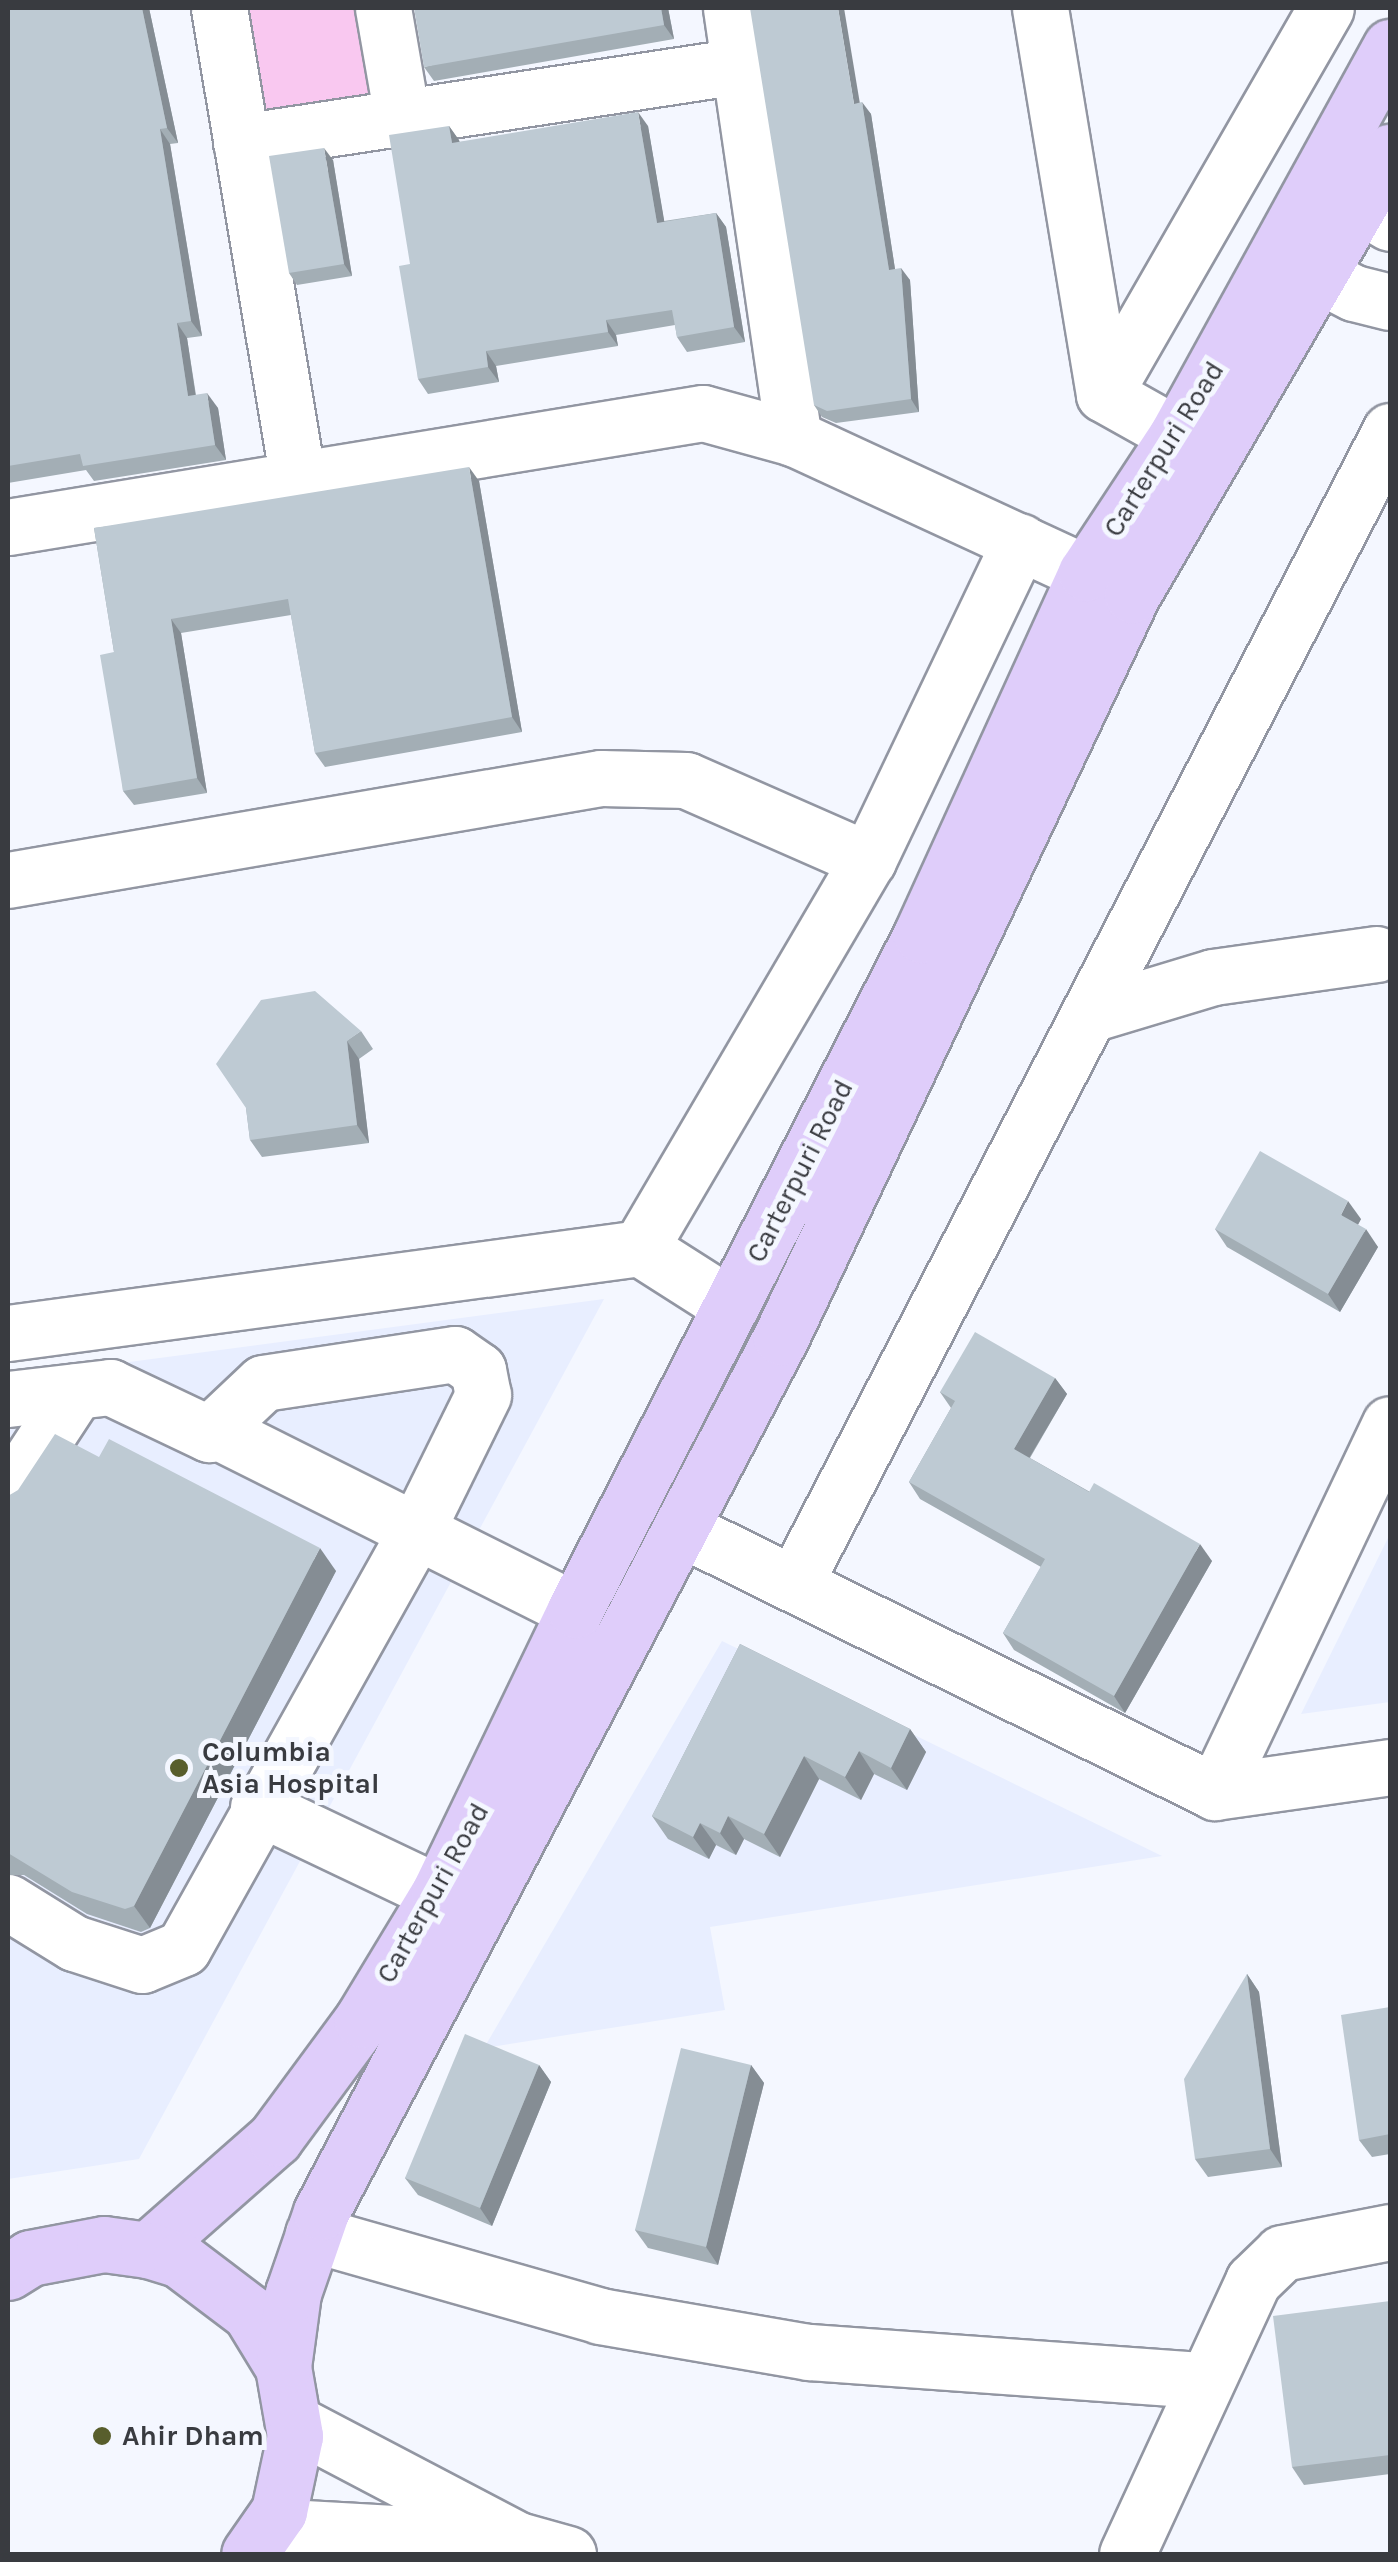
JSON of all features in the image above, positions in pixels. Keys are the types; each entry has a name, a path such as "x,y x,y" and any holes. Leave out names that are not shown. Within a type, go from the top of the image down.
{"main road":[{"name":"Carterpuri Road","path":"1357,203 1390,47"},
{"name":"Carterpuri Road","path":"148,2250 275,2138 362,2020 439,1893 576,1610 920,934 1086,573 1177,435 1300,267 1357,203 1390,152"},
{"name":"Carterpuri Road","path":"282,2367 293,2292 314,2234 782,1337 1132,596 1300,267"},
{"path":"8,2272 30,2258 104,2244 148,2250 180,2260 250,2313 282,2367 292,2422 291,2472 259,2540"}],"street":[{"path":"219,8 298,478"},
{"path":"383,8 402,117"},
{"path":"730,8 794,438"},
{"path":"1040,8 1104,394"},
{"path":"1104,394 1326,8"},
{"path":"241,142 739,66"},
{"path":"1300,267 1390,302"},
{"path":"1104,394 1177,435"},
{"path":"8,527 703,413 794,438 1086,573"},
{"path":"794,1584 1094,1013 1390,431"},
{"path":"640,1248 868,860 1020,541"},
{"path":"8,880 602,778 686,780 868,860"},
{"path":"1094,1013 1213,977 1376,954"},
{"path":"8,1332 640,1248 731,1306"},
{"path":"8,1902 74,1943 142,1965 183,1948 414,1534 483,1394 468,1358 455,1354 263,1383 238,1400 217,1431"},
{"path":"8,1399 110,1387 198,1432 217,1431 414,1534 576,1610"},
{"path":"8,1495 76,1391"},
{"path":"1216,1792 1390,1424"},
{"path":"682,1529 1216,1792 1390,1767"},
{"path":"258,1808 439,1893"},
{"path":"1127,2554 1204,2380 1253,2281 1282,2253 1390,2232"},
{"path":"314,2234 600,2316 810,2352 1204,2380"},
{"path":"292,2422 543,2547"},
{"path":"259,2540 543,2547"}],"shaded area":[{"path":"239,8 360,8 375,100 257,119"},
{"name":"Columbia Asia Hospital","path":"604,1299 139,2159 8,2179 8,1378"},
{"path":"1390,1534 1390,1702 1301,1714"},
{"path":"722,1641 1162,1856 710,1927 725,2010 484,2048"}],"building":[{"path":"8,8 142,8 167,128 160,129 191,321 177,323 188,396 207,393 215,445 83,466 80,454 8,466"},
{"path":"414,8 661,8 664,25 424,67"},
{"path":"750,8 838,8 854,104 862,102 889,270 901,268 911,399 827,411 814,405"},
{"path":"638,112 657,223 716,213 734,327 677,337 672,310 606,320 608,332 486,351 488,367 418,379 399,266 410,264 389,135 449,126 452,143"},
{"path":"324,148 344,264 289,273 269,156"},
{"path":"469,467 512,717 315,753 288,599 171,619 197,778 123,791 100,655 114,652 94,528"},
{"path":"315,991 361,1031 347,1041 357,1125 250,1140 246,1108 216,1064 261,1000"},
{"path":"1260,1151 1348,1201 1341,1215 1366,1229 1328,1294 1215,1229"},
{"path":"975,1332 1055,1378 1014,1449 1089,1492 1094,1483 1200,1544 1114,1696 1003,1633 1045,1559 909,1482 955,1401 940,1392"},
{"path":"55,1434 99,1457 109,1439 320,1548 134,1906 125,1909 72,1892 8,1853 8,1496 18,1490"},
{"path":"740,1644 910,1729 891,1768 859,1751 845,1777 804,1756 764,1834 728,1816 720,1833 700,1823 693,1837 652,1816"},
{"path":"1247,1974 1270,2149 1195,2159 1184,2079"},
{"path":"1390,2007 1390,2134 1359,2140 1341,2015"},
{"path":"465,2034 539,2065 480,2208 405,2178"},
{"path":"681,2048 751,2065 706,2247 635,2230"},
{"path":"1390,2301 1390,2455 1292,2467 1273,2316"}],"place":[{"name":"Columbia Asia Hospital","path":"179,1768"},
{"name":"Ahir Dham","path":"102,2436"}]}
